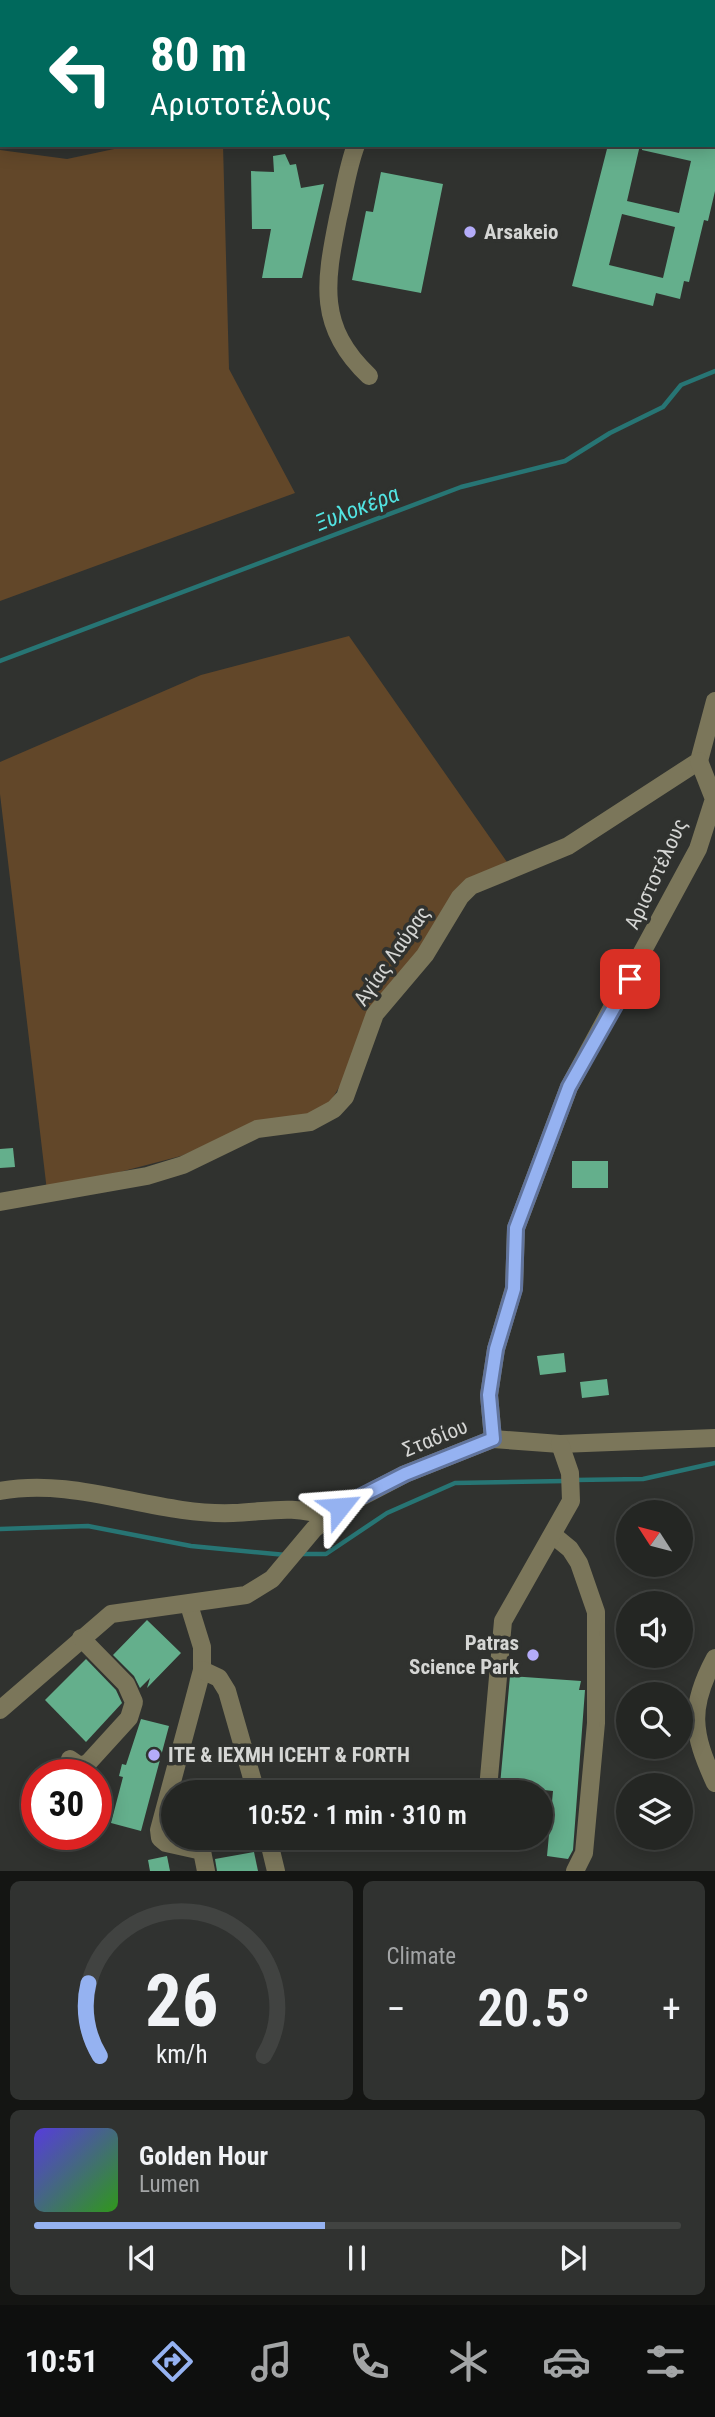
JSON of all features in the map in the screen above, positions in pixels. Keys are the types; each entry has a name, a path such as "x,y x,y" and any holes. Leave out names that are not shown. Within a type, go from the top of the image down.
{"street":[{"path":"356,147 329,263 327,302 341,344 369,376"},
{"path":"699,761 715,701"},
{"name":"Αγίας Λαύρας","path":"0,1202 147,1176 183,1165 257,1129 310,1122 334,1109 345,1097 375,1014 425,955 460,897 471,886 568,846 699,761"},
{"name":"Αριστοτέλους","path":"493,1439 489,1395 496,1349 514,1289 516,1228 569,1087 698,849 713,799 699,761"},
{"name":"Σταδίου","path":"0,1710 80,1639 118,1612 189,1605 246,1595 262,1586 321,1523 352,1500 405,1474 493,1439 561,1444 715,1438"},
{"path":"489,1780 503,1621 571,1501 571,1480 561,1444"},
{"path":"0,1491 17,1488 76,1491 190,1512 234,1513 289,1508 321,1523"},
{"path":"553,1535 570,1549 579,1563 596,1612 596,1723 584,1853 575,1871"},
{"path":"189,1605 202,1647 202,1670 159,1830 160,1838 166,1843 202,1851 206,1871"},
{"path":"80,1639 126,1684 134,1702 129,1718 92,1759"},
{"path":"715,1658 698,1693 695,1714 698,1738 715,1783"},
{"path":"202,1670 219,1678 228,1691 253,1780"},
{"path":"271,1850 275,1871"}],"shaded area":[{"path":"124,147 223,147 229,369 295,493 0,601 0,150 67,159"},
{"path":"349,636 507,862 464,881 329,1104 312,1115 256,1123 181,1156 47,1191 0,794 0,762 201,675"}],"building":[{"name":"Arsakeio","path":"607,147 640,147 627,201 679,213 691,161 642,150 642,147 715,147 715,191 708,221 704,220 689,282 684,281 680,299 656,293 653,306 572,286","holes":["622,214 675,227 663,278 609,265"]},
{"path":"285,154 290,165 296,164 301,188 324,184 302,278 262,278 271,229 252,229 251,171 274,172 273,156"},
{"path":"381,172 443,184 421,293 352,280 366,211 373,212"},
{"path":"13,1148 15,1167 0,1168 0,1149"},
{"path":"572,1161 608,1161 608,1188 572,1188"},
{"path":"564,1353 566,1372 540,1375 537,1356"},
{"path":"607,1379 609,1395 582,1398 580,1382"},
{"path":"147,1620 181,1653 147,1688 150,1678 140,1688 134,1676 113,1655"},
{"path":"86,1659 116,1690 122,1703 86,1742 45,1700"},
{"name":"Patras Science Park","path":"510,1676 581,1681 579,1690 585,1690 573,1850 568,1859 547,1856 548,1850 553,1850 553,1780 500,1780"},
{"path":"141,1719 169,1726 141,1831 112,1823 123,1777 119,1776 122,1764 126,1765"},
{"path":"254,1852 258,1871 217,1871 215,1859"},
{"path":"167,1856 170,1871 150,1871 148,1860"}],"waterway":[{"name":"Ξυλοκέρα","path":"0,661 461,487 565,461 610,433 663,407 681,385 715,371"},
{"path":"574,1480 643,1479 715,1463"},
{"path":"299,1554 326,1554 387,1513 455,1483 565,1481"},
{"path":"0,1529 88,1526 191,1546 286,1555"}],"place":[{"name":"Arsakeio","path":"470,232"},
{"name":"Patras Science Park","path":"533,1655"},
{"name":"ΙΤΕ & ΙΕΧΜΗ ICEHT & FORTH","path":"154,1755"}],"route":[{"path":"340,1507 405,1474 493,1439 489,1395 496,1349 514,1289 516,1228 569,1087 630,979"}]}
